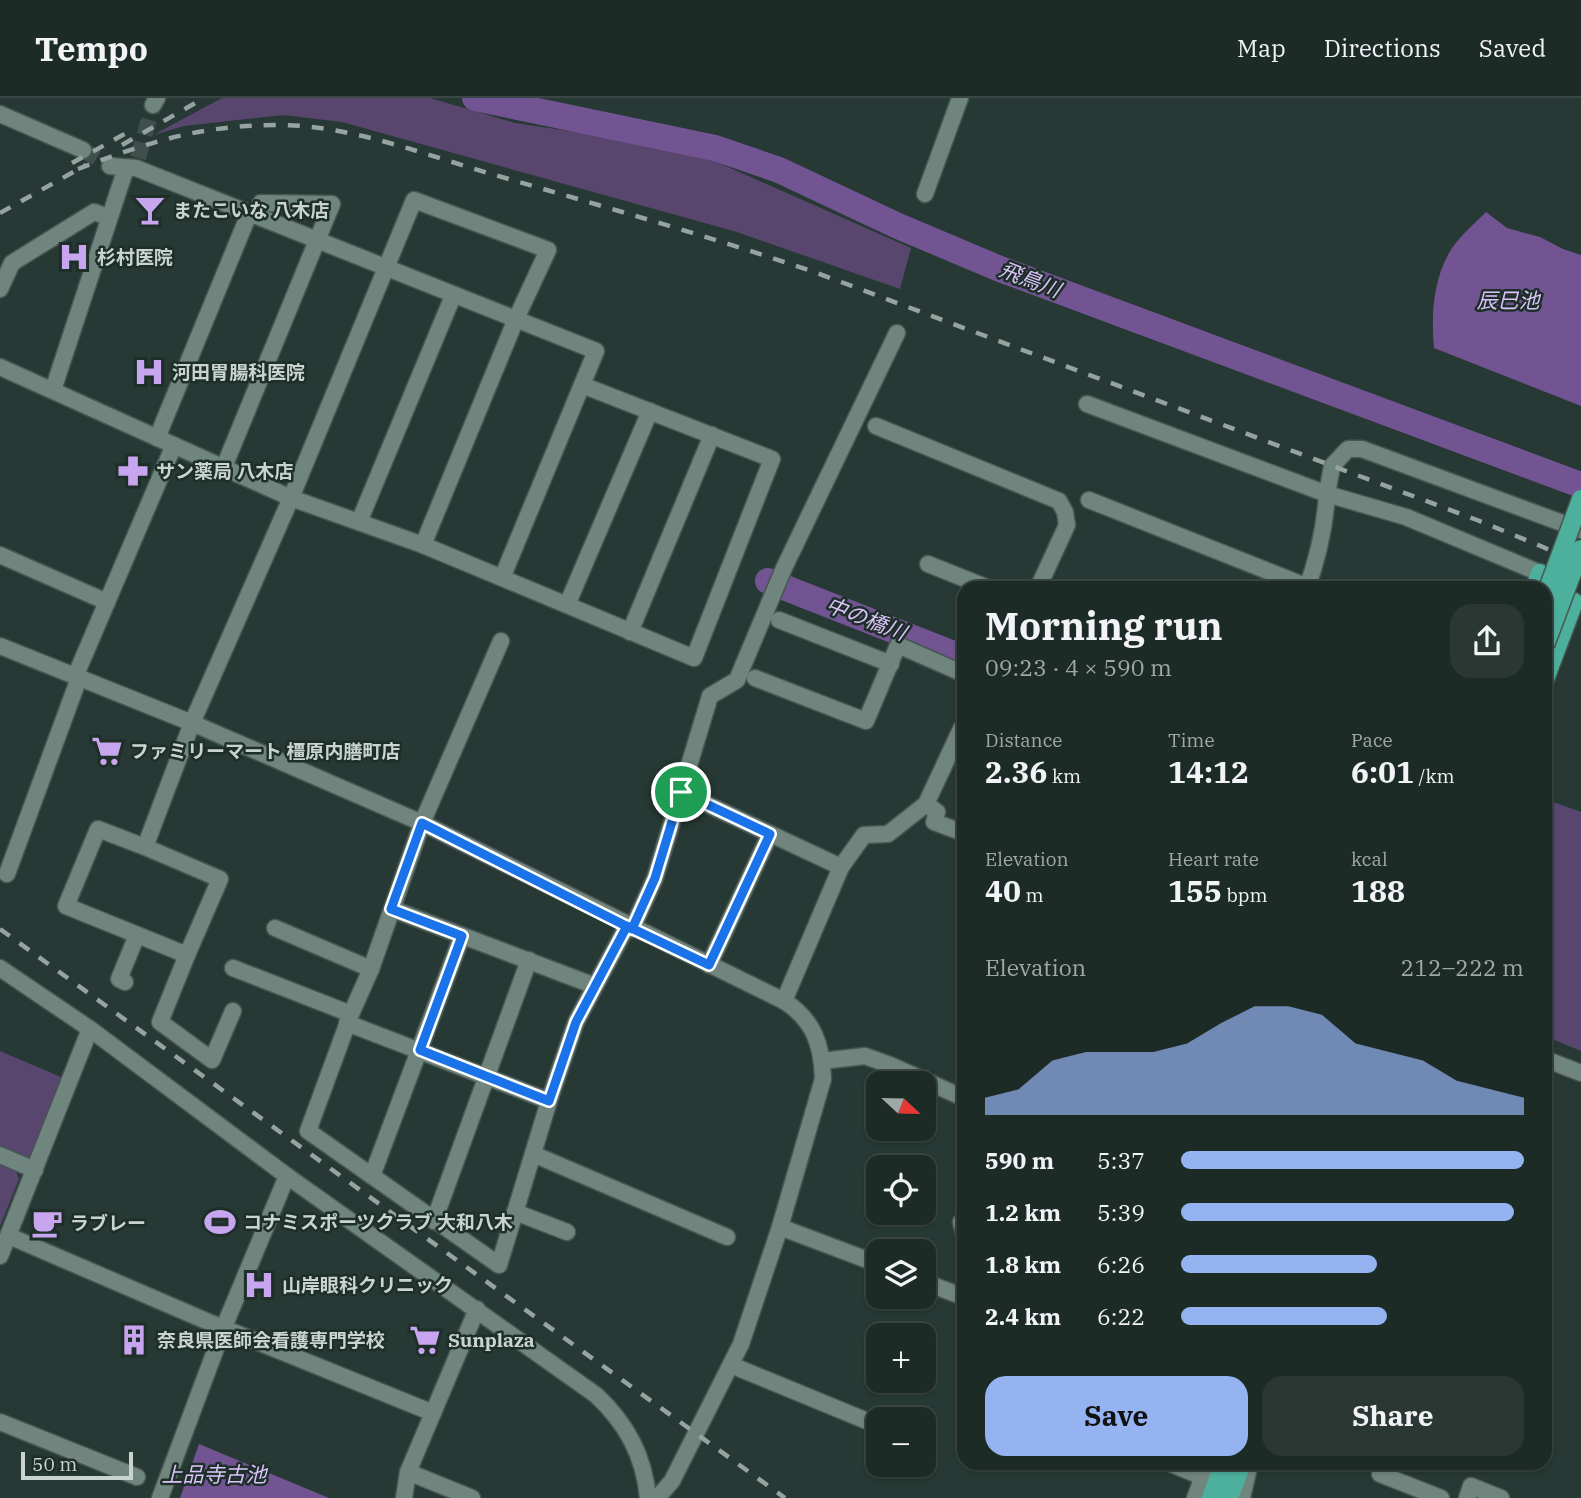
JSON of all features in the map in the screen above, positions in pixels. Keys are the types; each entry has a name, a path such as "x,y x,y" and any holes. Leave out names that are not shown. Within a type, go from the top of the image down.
{"main road":[{"path":"1551,581 1581,499"},
{"path":"1552,626 1581,549"},
{"path":"1552,663 1578,603"},
{"path":"1211,1498 1221,1470"},
{"path":"1229,1498 1239,1470"}],"street":[{"path":"925,194 960,98"},
{"path":"0,114 83,150"},
{"path":"53,390 127,165 596,351 502,578"},
{"path":"145,847 192,723 291,498 414,200 548,250 516,319 423,545"},
{"path":"158,438 253,215 261,203 332,204 224,467"},
{"path":"0,289 12,263 94,212 108,217"},
{"path":"359,522 453,296"},
{"path":"501,640 422,823 371,969 349,1019 309,1131 499,1265 576,1022 655,878 710,696 737,680 784,568 897,333"},
{"path":"0,367 291,498 423,545 694,658 772,459 582,385"},
{"path":"1087,404 1327,494 1406,517 1537,580"},
{"path":"567,605 650,411"},
{"path":"876,426 1059,500 1067,525 1041,581"},
{"path":"630,632 712,435"},
{"path":"7,874 77,678 174,445"},
{"path":"1310,581 1325,521 1332,466 1348,449 1362,449 1581,529"},
{"path":"1089,500 1293,581"},
{"path":"0,555 107,602"},
{"path":"928,564 970,581"},
{"path":"1552,588 1578,603"},
{"path":"779,620 891,664"},
{"path":"755,678 866,721 898,645 957,671"},
{"path":"1,649 192,723 422,823 784,1001 800,1012 812,1027 822,1061 823,1079 756,1304 731,1365 672,1481 657,1498"},
{"path":"784,1001 841,867 864,835 888,834 926,804 957,738"},
{"path":"681,792 841,867"},
{"path":"926,804 937,812 934,822 957,830"},
{"path":"187,956 66,906 98,829 220,879 160,1022 212,1060 233,1011"},
{"path":"709,965 770,834"},
{"path":"391,909 595,986"},
{"path":"275,928 371,969"},
{"path":"125,982 119,979 137,935"},
{"path":"372,1177 462,936"},
{"path":"434,1221 529,960"},
{"path":"0,968 90,1029 287,1176 596,1395 613,1411 639,1454 646,1477 648,1498"},
{"path":"233,968 420,1050 549,1101"},
{"path":"0,1256 90,1029"},
{"path":"822,1061 865,1056 957,1095"},
{"path":"1552,1062 1581,1073"},
{"path":"533,1154 727,1237"},
{"path":"0,1156 35,1170"},
{"path":"160,1498 224,1327 287,1176"},
{"path":"515,1212 567,1232"},
{"path":"780,1227 866,1259"},
{"path":"9,1237 433,1412"},
{"path":"936,1286 957,1294"},
{"path":"404,1498 408,1472 477,1309"},
{"path":"731,1365 866,1421"},
{"path":"0,1422 137,1477"},
{"path":"1195,1498 1206,1470"},
{"path":"1242,1498 1248,1470"},
{"path":"408,1472 472,1498"},
{"path":"1380,1474 1441,1498"},
{"path":"1467,1498 1471,1486 1501,1498"}],"shaded area":[{"path":"222,98 430,98 515,123 644,142 710,159 911,248 900,289 737,232 342,122 283,115 184,126 153,135"},
{"path":"1552,802 1581,812 1581,1051 1552,1039"},
{"path":"0,1051 68,1080 38,1162 0,1146"},
{"path":"0,1163 15,1169 19,1179 0,1226"}],"water":[{"name":"辰巳池","path":"1486,212 1507,228 1540,237 1581,255 1581,406 1434,348 1433,309 1441,272 1452,248"},
{"name":"上品寺古池","path":"199,1444 329,1498 180,1498"}],"waterway":[{"name":"飛鳥川","path":"475,98 715,148 779,170 898,226 1000,269 1581,485"},
{"name":"中の橋川","path":"768,581 957,655"}],"tunnel":[{"path":"138,158 153,105"},
{"path":"83,150 110,166"}],"railway":[{"path":"122,145 204,98"},
{"path":"78,169 152,143 224,128 305,126 358,135 817,273 1477,520 1581,566"},
{"path":"72,163 130,131"},
{"path":"0,213 86,165"},
{"path":"0,929 785,1498"}],"place":[{"name":"またこいな 八木店","path":"150,210"},
{"name":"杉村医院","path":"74,257"},
{"name":"河田胃腸科医院","path":"149,372"},
{"name":"サン薬局 八木店","path":"133,471"},
{"name":"ファミリーマート 橿原内膳町店","path":"107,751"},
{"name":"コナミスポーツクラブ 大和八木","path":"220,1222"},
{"name":"ラブレー","path":"47,1223"},
{"name":"山岸眼科クリニック","path":"259,1285"},
{"name":"奈良県医師会看護専門学校","path":"134,1340"},
{"name":"Sunplaza","path":"425,1340"}],"route":[{"path":"681,792 655,878 632,929 422,823 391,909 462,936 420,1050 549,1101 576,1022 627,926 709,965 770,834 681,792"}]}
